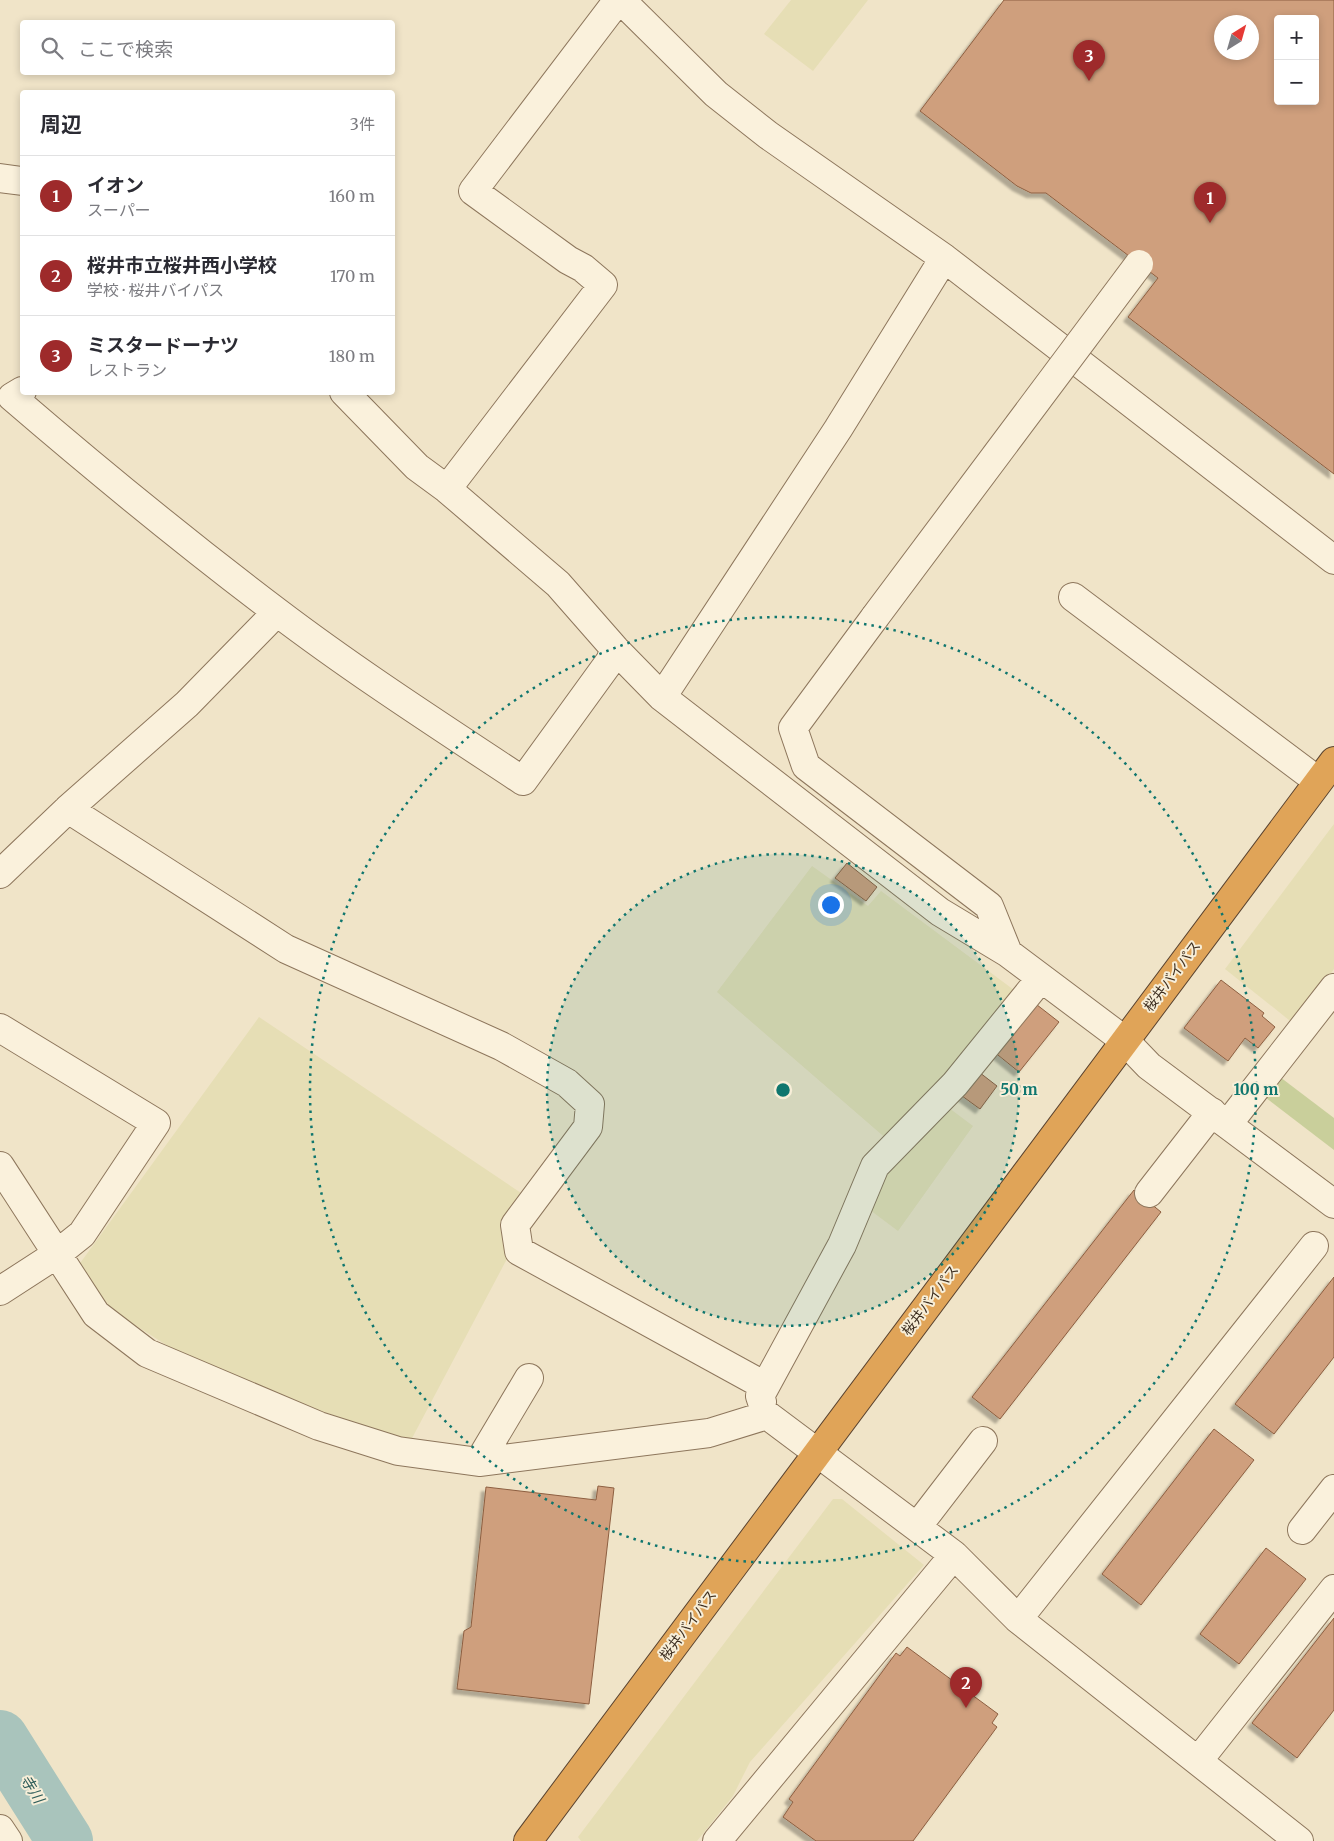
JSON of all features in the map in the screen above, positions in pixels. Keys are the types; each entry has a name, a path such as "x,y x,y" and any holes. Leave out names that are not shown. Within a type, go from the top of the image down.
{"highway":[{"name":"桜井バイパス","path":"528,1841 1326,771"}],"street":[{"path":"447,489 602,285 583,268 568,260 473,191 620,0 716,94 768,135 944,258 1334,560"},
{"path":"0,178 20,181"},
{"path":"662,697 838,429 944,258"},
{"path":"1008,953 989,906 806,766 793,728 1139,264"},
{"path":"20,391 12,397 106,477 277,612 366,676 523,781 610,661 614,649"},
{"path":"347,395 417,467 447,489 558,584 614,649 662,697 744,763 940,912 1008,953 1124,1040 1149,1066 1334,1204"},
{"path":"1073,598 1326,771"},
{"path":"0,874 68,809 187,704 277,612"},
{"path":"68,809 286,949 501,1046 567,1083 590,1104 588,1128 515,1225 519,1251 765,1386"},
{"path":"1041,978 955,1084 875,1166 842,1245 760,1396 767,1415 954,1555 1018,1619 1299,1841"},
{"path":"1149,1193 1220,1118 1334,988"},
{"path":"0,1028 156,1123 82,1234 57,1254 0,1290"},
{"path":"0,1166 96,1314 147,1353 319,1426 398,1451 479,1462 709,1433 767,1415"},
{"path":"1018,1619 1314,1246"},
{"path":"479,1462 529,1378"},
{"path":"917,1527 983,1441"},
{"path":"1302,1530 1334,1489"},
{"path":"717,1841 954,1555"},
{"path":"1198,1761 1334,1588"},
{"path":"0,1829 8,1841"}],"shaded area":[{"path":"791,0 868,0 813,71 764,34"},
{"path":"1334,824 1334,969 1294,1024 1225,969"},
{"path":"812,866 868,906 881,891 1022,996 889,1141 717,992"},
{"path":"259,1017 524,1195 509,1255 410,1442 359,1430 182,1355 113,1311 78,1266"},
{"path":"945,1105 973,1126 898,1231 866,1207 884,1172"},
{"path":"833,1499 842,1499 924,1565 750,1762 733,1796 697,1841 581,1841 578,1837"}],"green space":[{"path":"1276,1074 1334,1118 1334,1150 1261,1094"}],"building":[{"path":"1004,0 1334,0 1334,474 1128,317 1158,278 1046,193 1031,193 1017,186 920,111"},
{"path":"847,863 877,887 866,901 835,878"},
{"path":"1221,980 1264,1013 1262,1016 1275,1027 1258,1048 1245,1038 1228,1061 1184,1028"},
{"path":"1032,1001 1059,1022 1019,1072 993,1051"},
{"path":"975,1069 997,1086 980,1109 958,1093"},
{"path":"1134,1190 1161,1212 1000,1419 972,1397"},
{"path":"1334,1277 1334,1357 1274,1434 1235,1404"},
{"path":"1214,1429 1254,1460 1141,1605 1102,1574"},
{"path":"598,1486 614,1488 589,1704 457,1689 464,1631 471,1627 486,1487 596,1500"},
{"path":"1266,1548 1306,1579 1239,1664 1200,1634"},
{"path":"1334,1618 1334,1710 1297,1758 1252,1723"},
{"path":"907,1647 998,1714 992,1723 997,1727 913,1841 816,1841 783,1817 793,1802 789,1799 896,1653 900,1656"}],"waterway":[{"name":"寺川","path":"0,1738 65,1841"}],"place":[{"name":"ミスタードーナツ","path":"1089,81"},
{"name":"イオン","path":"1210,223"},
{"name":"桜井市立桜井西小学校","path":"966,1708"}]}
